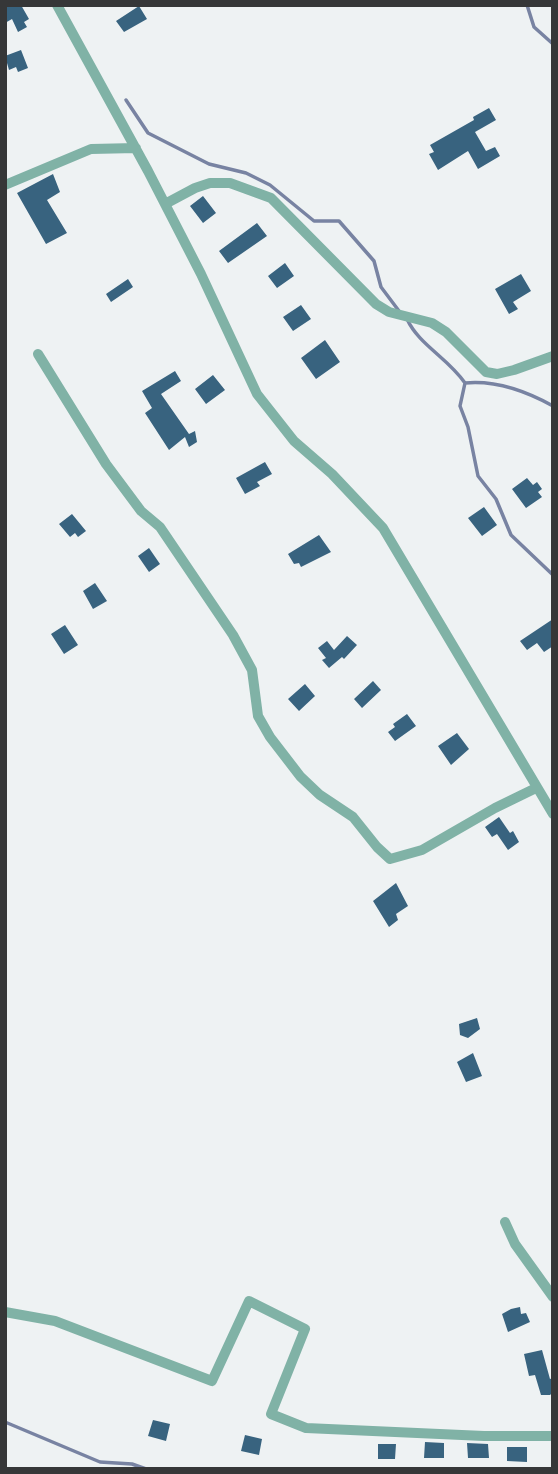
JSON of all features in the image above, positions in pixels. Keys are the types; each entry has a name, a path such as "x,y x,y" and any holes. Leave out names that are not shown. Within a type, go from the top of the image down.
{"street":[{"path":"57,5 165,204 257,394 294,441 332,474 383,528 553,814"},
{"path":"5,185 90,149 136,148"},
{"path":"165,204 210,183 230,183 271,198 376,304 389,312 432,323 446,332 486,372 497,374 514,370 553,356"},
{"path":"38,354 106,464 141,511 160,527 233,635 252,670 258,716 270,737 300,776 320,795 353,817 390,859 422,850 536,788"},
{"path":"505,1222 515,1244 553,1297"},
{"path":"5,1312 55,1321 212,1381 249,1301 305,1328 271,1414 306,1428 484,1436 553,1436"}],"building":[{"path":"5,5 21,5 29,19 24,22 27,27 18,32 12,19 5,23"},
{"path":"139,6 147,19 124,32 116,21"},
{"path":"21,50 28,68 18,72 16,67 9,70 5,56"},
{"path":"489,108 496,120 475,132 486,151 495,147 500,156 478,169 468,151 438,170 429,154 434,152 430,145 474,120 473,117"},
{"path":"53,174 60,192 47,200 67,233 46,244 17,193"},
{"path":"203,196 216,213 203,223 190,206"},
{"path":"257,223 267,236 228,263 219,251"},
{"path":"285,263 294,276 277,288 268,276"},
{"path":"521,274 531,291 513,302 518,309 509,314 495,289"},
{"path":"128,279 133,287 111,302 106,294"},
{"path":"301,305 311,319 293,331 283,317"},
{"path":"325,340 340,362 316,379 301,358"},
{"path":"175,371 181,381 161,394 189,434 195,431 197,442 189,447 185,437 169,450 145,413 152,408 142,391"},
{"path":"213,375 225,390 206,404 195,389"},
{"path":"265,462 272,474 257,482 260,486 245,494 236,478"},
{"path":"527,478 533,485 537,482 542,489 538,492 542,497 526,508 512,489"},
{"path":"484,507 497,525 482,536 468,518"},
{"path":"72,514 86,531 78,537 75,533 70,537 59,524"},
{"path":"319,535 331,552 301,567 299,563 294,564 288,554"},
{"path":"149,548 160,564 149,572 138,556"},
{"path":"95,583 107,601 93,609 83,591"},
{"path":"553,619 553,646 544,652 537,643 527,650 520,641"},
{"path":"65,625 78,645 64,654 51,634"},
{"path":"347,636 357,645 344,659 342,657 329,668 322,660 326,658 318,648 327,641 334,650"},
{"path":"373,681 381,690 362,708 354,699"},
{"path":"305,684 315,696 299,711 288,699"},
{"path":"407,714 416,726 395,741 388,732 395,727 393,724"},
{"path":"457,733 469,749 451,765 438,746"},
{"path":"499,817 510,833 513,831 519,842 508,850 497,834 492,837 485,827"},
{"path":"396,883 408,906 396,914 398,920 389,927 373,901"},
{"path":"477,1018 480,1029 468,1038 460,1035 459,1024"},
{"path":"473,1053 482,1076 466,1082 457,1062"},
{"path":"520,1307 521,1314 526,1313 530,1322 508,1332 502,1314"},
{"path":"542,1350 550,1379 553,1378 553,1392 550,1395 541,1395 535,1375 529,1376 524,1354"},
{"path":"153,1420 170,1424 166,1441 148,1436"},
{"path":"245,1435 262,1439 259,1455 241,1451"},
{"path":"425,1442 444,1443 444,1458 424,1458"},
{"path":"467,1443 488,1444 489,1458 468,1458"},
{"path":"378,1444 396,1444 395,1459 378,1459"},
{"path":"507,1447 527,1447 527,1462 507,1461"}],"waterway":[{"path":"527,5 534,27 553,44"},
{"path":"126,100 148,133 209,164 246,173 270,185 314,221 339,221 374,261 381,287 399,311"},
{"path":"407,319 419,336 465,383 488,383 510,388 553,406"},
{"path":"465,383 460,406 468,427 478,476 496,499 511,535 553,575"},
{"path":"5,1422 100,1462 132,1464 146,1469"}]}
